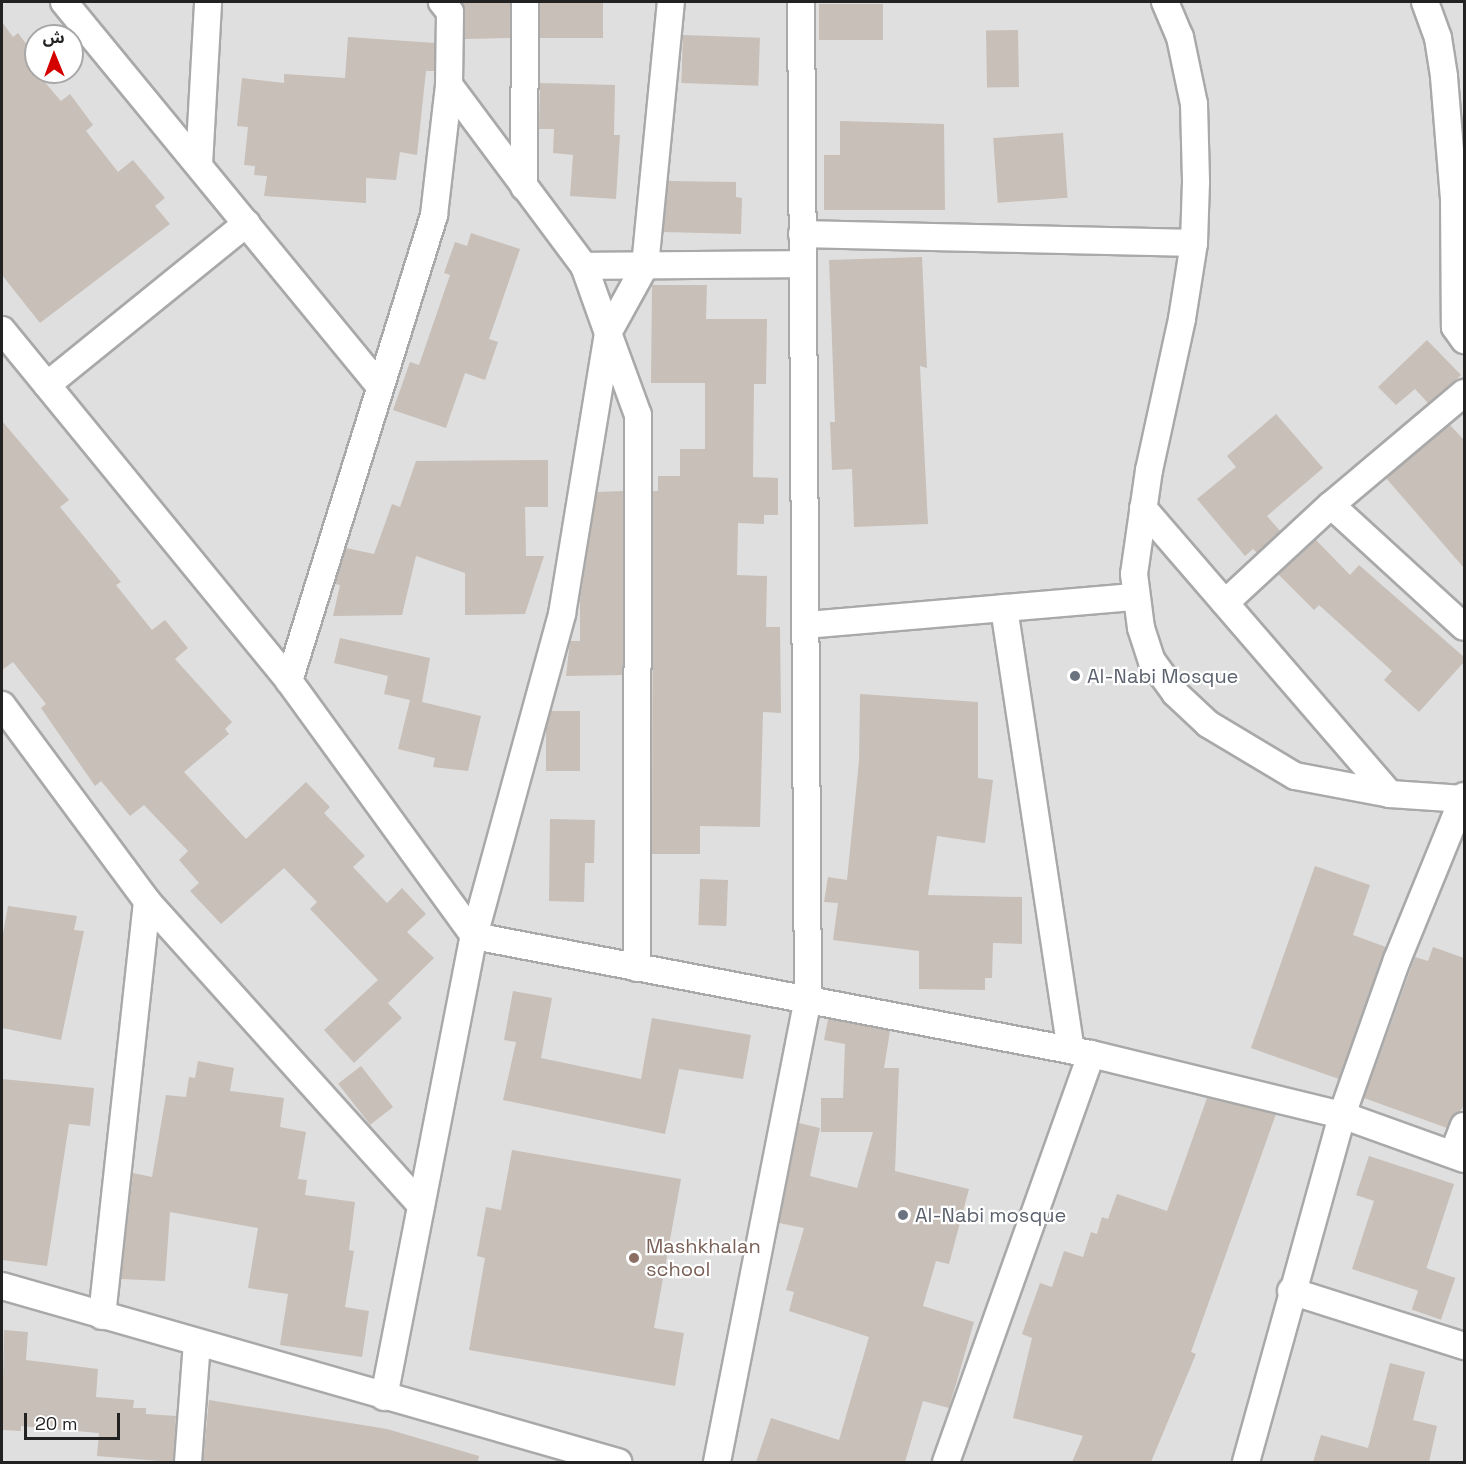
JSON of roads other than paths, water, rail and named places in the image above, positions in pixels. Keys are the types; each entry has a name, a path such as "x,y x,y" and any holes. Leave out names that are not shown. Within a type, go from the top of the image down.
{"street":[{"path":"64,2 380,387"},
{"path":"199,165 208,2"},
{"path":"288,681 434,215 449,85 450,12 442,2"},
{"path":"524,187 525,2"},
{"path":"384,1397 474,936 562,614 608,333 645,266 671,2"},
{"path":"717,1462 808,999 801,2"},
{"path":"1165,2 1180,37 1194,104 1194,243 1182,319 1143,508 1135,597 1152,661 1174,693 1208,724 1295,776 1390,794 1464,798 1397,960 1342,1114 1291,1291 1246,1462"},
{"path":"1425,2 1438,38 1444,77 1454,198 1455,327 1464,340"},
{"path":"449,85 584,266 638,415 637,968"},
{"path":"47,385 247,223"},
{"path":"802,234 1194,243"},
{"path":"584,266 803,264"},
{"path":"2,330 288,681 474,936 1081,1052 1342,1114 1459,1157 1464,1126"},
{"path":"1225,603 1331,505 1464,393"},
{"path":"1331,505 1464,626"},
{"path":"1143,508 1390,794"},
{"path":"806,625 1135,597"},
{"path":"946,1462 1081,1052 1004,608"},
{"path":"2,705 147,901 421,1205"},
{"path":"102,1316 147,901"},
{"path":"2,1286 618,1462"},
{"path":"1291,1291 1464,1346"},
{"path":"188,1462 196,1343"}],"place":[{"name":"Al-Nabi Mosque","path":"1075,676"},
{"name":"Al-Nabi mosque","path":"903,1215"},
{"name":"Mashkhalan school","path":"634,1258"}]}
